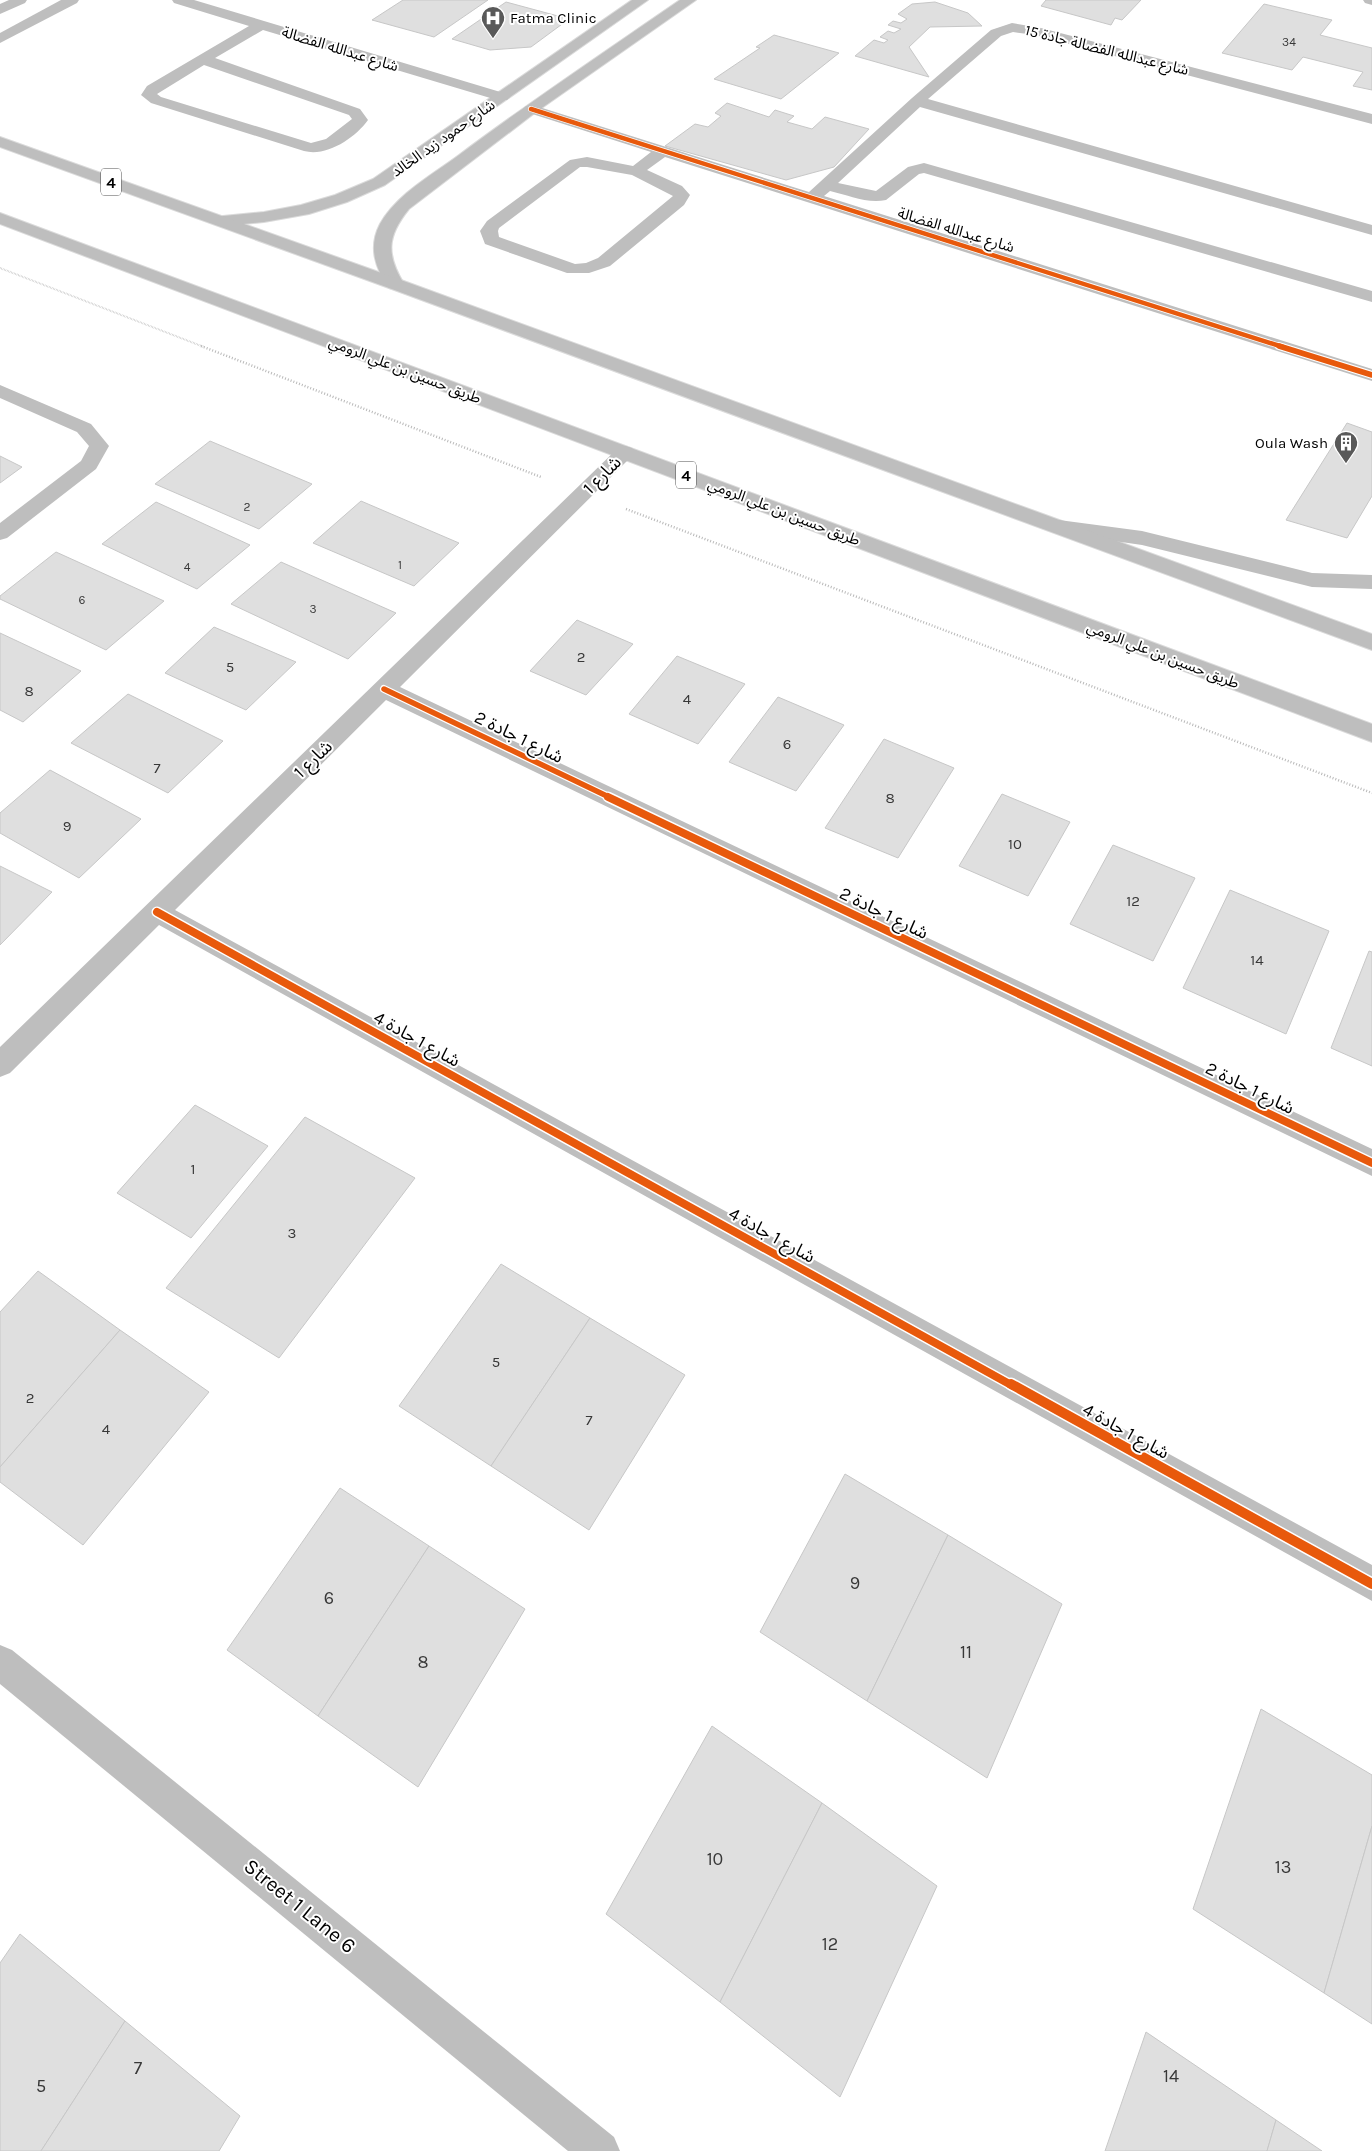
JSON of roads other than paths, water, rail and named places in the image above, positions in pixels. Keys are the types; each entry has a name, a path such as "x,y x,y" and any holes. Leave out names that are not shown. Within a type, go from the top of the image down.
{"main road":[{"path":"0,10 20,0"},
{"path":"0,39 72,0"},
{"name":"شارع عبدالله الفضالة","path":"179,0 502,97"},
{"name":"شارع حمود زيد الخالد","path":"222,221 276,217 302,212 357,194 379,182 641,0"},
{"name":"شارع حمود زيد الخالد","path":"395,284 386,271 381,243 392,217 417,194 532,109 689,0"},
{"path":"202,59 356,112 360,120 331,144 321,148 310,148 156,100 150,95 152,88 202,59 261,25"},
{"name":"شارع عبدالله الفضالة جادة 15","path":"811,199 917,101 996,33 1012,27 1036,30 1372,119"},
{"path":"917,101 1372,230"},
{"name":"شارع عبدالله الفضالة","path":"532,109 664,150 811,199 1372,375"},
{"name":"4","path":"0,142 395,284 1372,642"},
{"path":"636,170 676,190 682,195 678,201 604,262 589,268 573,269 491,240 489,231 493,225 576,163 587,162 636,170 664,150"},
{"path":"827,184 869,196 880,196 914,170 924,168 1372,297"},
{"name":"طريق حسين بن علي الرومي","path":"0,218 1372,733"},
{"path":"0,392 84,428 100,446 89,464 0,533"},
{"name":"شارع 1","path":"0,1065 625,452"},
{"path":"1059,527 1142,538 1312,580 1372,582"},
{"name":"شارع 1 جادة 2","path":"384,689 1372,1163"},
{"name":"شارع 1 جادة 4","path":"157,912 1372,1584"},
{"name":"Street 1 Lane 6","path":"0,1662 600,2151"}],"place":[{"name":"Fatma Clinic","path":"493,39"},
{"name":"Oula Wash","path":"1346,464"}]}
